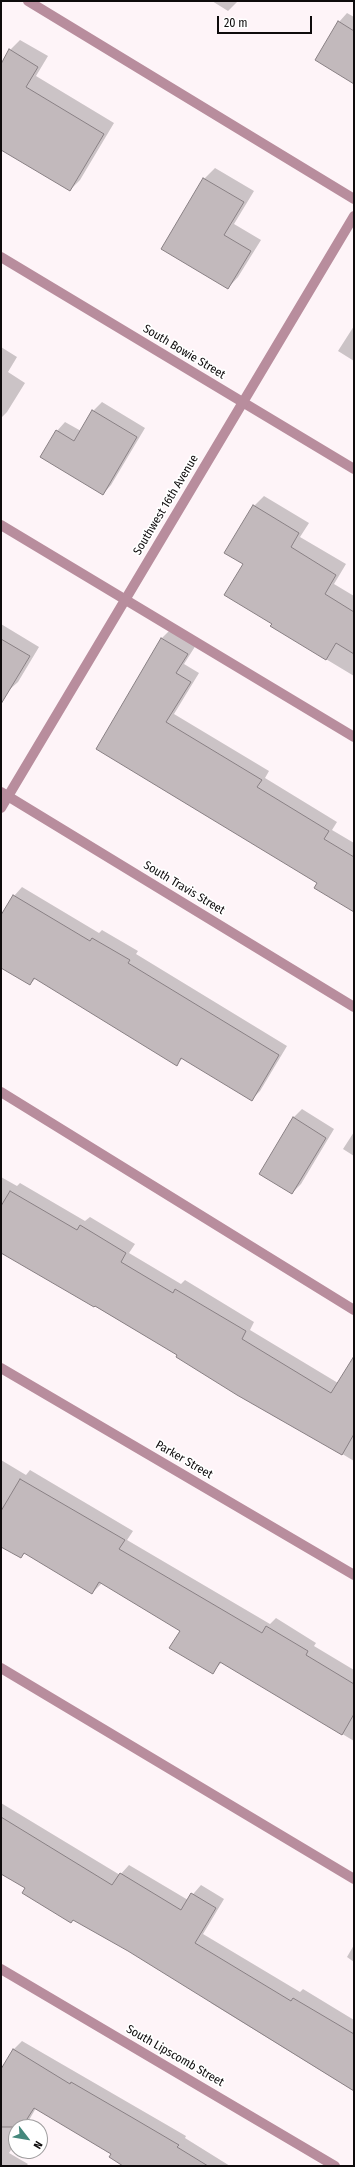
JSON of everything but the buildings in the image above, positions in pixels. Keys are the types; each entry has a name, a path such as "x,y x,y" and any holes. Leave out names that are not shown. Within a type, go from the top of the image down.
{"street":[{"path":"28,1 354,199"},
{"name":"Southwest 16th Avenue","path":"1,808 4,794 125,600 354,216"},
{"name":"South Bowie Street","path":"1,257 354,469"},
{"path":"1,525 354,737"},
{"name":"South Travis Street","path":"4,794 354,1007"},
{"path":"1,1092 354,1310"},
{"name":"Parker Street","path":"1,1368 354,1575"},
{"path":"1,1668 354,1879"},
{"name":"South Lipscomb Street","path":"1,1969 335,2166"}]}
